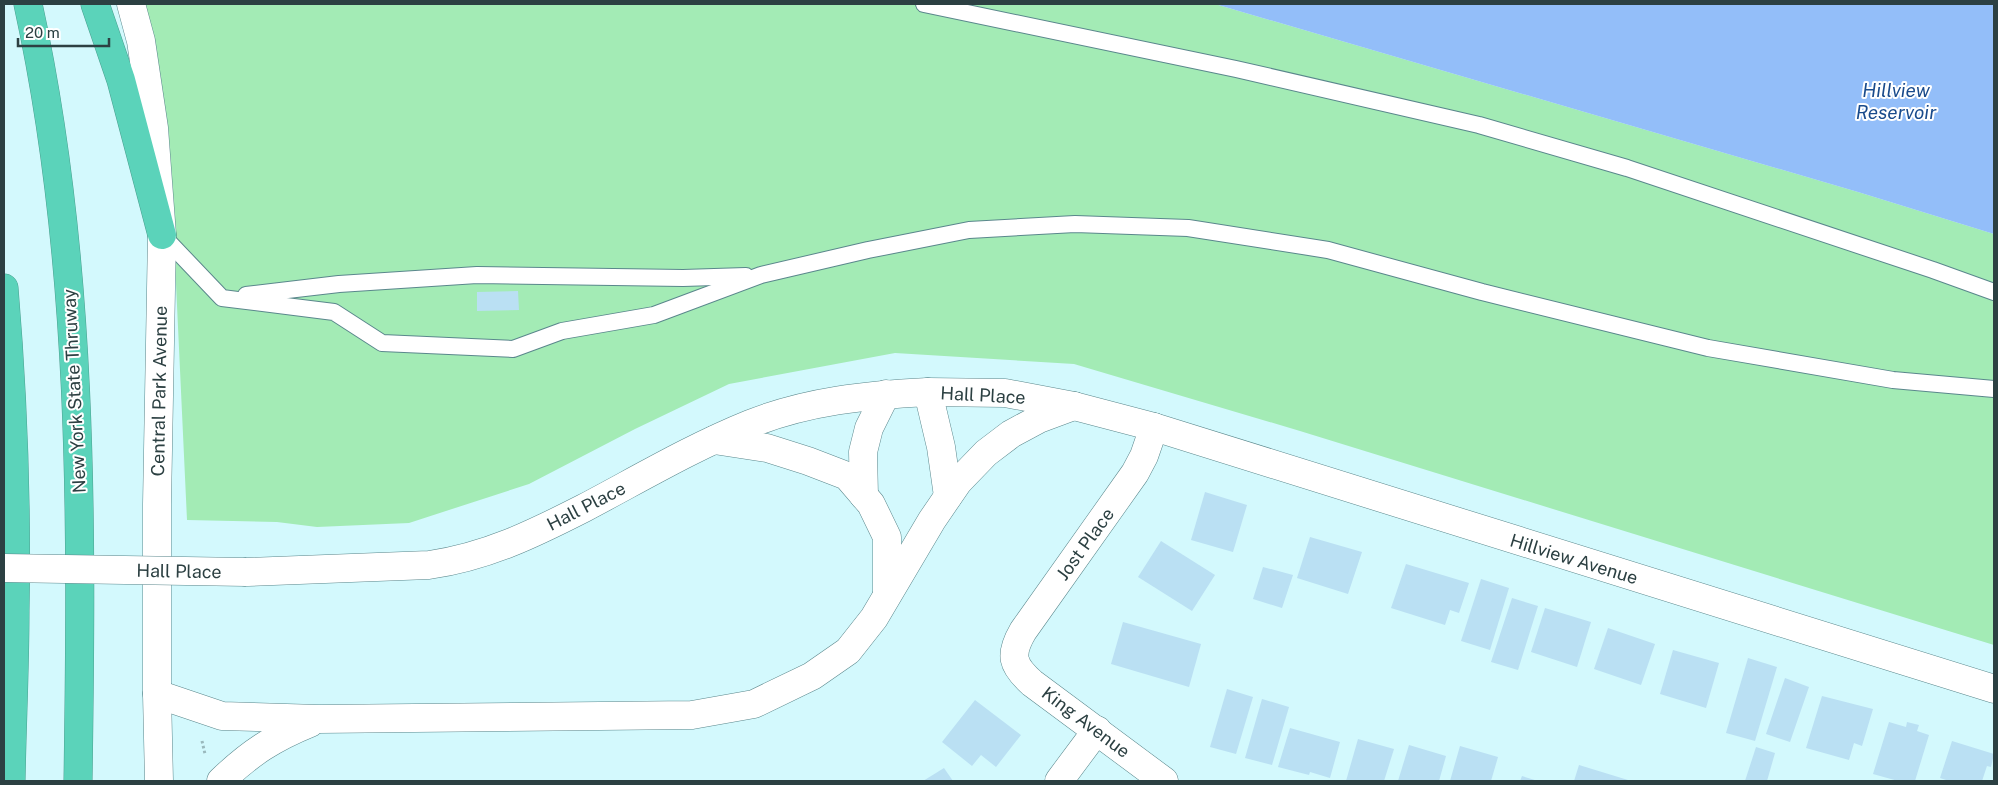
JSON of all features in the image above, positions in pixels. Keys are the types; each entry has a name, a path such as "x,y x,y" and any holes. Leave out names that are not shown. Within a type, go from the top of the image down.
{"highway":[{"name":"New York State Thruway","path":"28,4 50,124 64,234 74,347 79,462 78,781"},
{"path":"95,4 121,80 162,235"},
{"path":"4,288 10,352 14,463 15,611 11,781"}],"street":[{"name":"Central Park Avenue","path":"131,4 141,41 154,128 162,235 157,504 156,694 159,781"},
{"path":"928,392 941,447 948,496"},
{"name":"Hall Place","path":"4,568 246,572 429,565 456,561 487,553 554,523 714,440 750,424 792,410 826,402 886,394 928,392 1006,393 1074,406 1154,427"},
{"path":"864,496 863,452 869,428 886,394"},
{"path":"156,694 222,716 319,719 692,715 754,704 812,676 848,651 874,618 948,496 958,482 986,453 1011,434 1039,419 1074,406"},
{"name":"Jost Place","path":"1014,658 1015,645 1022,631 1135,473 1144,456 1154,427"},
{"name":"Hillview Avenue","path":"1154,427 1994,689"},
{"path":"714,440 767,448 848,476 871,504 887,537 887,595"},
{"name":"King Avenue","path":"1014,658 1016,664 1026,677 1164,781"},
{"path":"221,781 244,758 279,735 319,719"},
{"path":"1059,781 1097,730"}],"lane":[{"path":"924,4 1236,69 1479,125 1626,168 1934,270 1994,292"},
{"path":"162,235 222,298 334,312 382,343 513,349 562,331 654,315 761,275 868,250 969,230 1076,224 1188,228 1328,250 1491,294 1708,348 1893,380 1994,389"},
{"path":"222,298 339,284 477,275 683,278 761,275"}],"green space":[{"path":"137,4 1215,4 1858,192 1994,234 1994,645 1300,431 1074,364 895,353 729,384 635,429 529,484 409,523 317,527 277,522 187,520 176,284 158,85"}],"water":[{"name":"Hillview Reservoir","path":"1215,4 1994,4 1994,234 1858,192"}],"building":[{"path":"518,291 519,310 477,311 477,292"},
{"path":"1205,492 1247,505 1233,552 1191,540"},
{"path":"1310,537 1362,552 1348,594 1297,578"},
{"path":"1161,541 1215,575 1192,611 1138,577"},
{"path":"1406,564 1469,583 1459,613 1450,610 1445,625 1391,608"},
{"path":"1263,567 1293,575 1282,608 1253,599"},
{"path":"1481,579 1509,588 1490,650 1461,641"},
{"path":"1512,598 1538,606 1518,670 1491,662"},
{"path":"1545,608 1591,622 1577,667 1531,652"},
{"path":"1123,622 1201,644 1189,687 1111,664"},
{"path":"1608,628 1655,644 1641,685 1594,669"},
{"path":"1673,650 1719,663 1706,708 1660,694"},
{"path":"1748,658 1777,667 1755,741 1726,733"},
{"path":"1785,678 1809,687 1790,742 1766,734"},
{"path":"1227,689 1253,697 1236,754 1210,747"},
{"path":"1822,696 1873,709 1862,746 1854,743 1849,760 1806,748"},
{"path":"1262,699 1289,707 1272,765 1245,758"},
{"path":"975,700 1021,735 996,767 981,755 972,766 942,742"},
{"path":"1889,722 1906,727 1907,722 1919,725 1917,731 1929,735 1915,781 1898,781 1873,774"},
{"path":"1290,728 1340,742 1330,778 1310,772 1309,775 1278,767"},
{"path":"1358,739 1394,749 1384,781 1346,781"},
{"path":"1952,741 1994,754 1991,767 1987,766 1982,781 1949,781 1940,778"},
{"path":"1409,745 1446,756 1439,781 1398,781"},
{"path":"1460,746 1498,757 1491,781 1450,781"},
{"path":"1756,747 1775,753 1767,781 1745,781"},
{"path":"1579,765 1628,780 1628,781 1574,781"},
{"path":"944,768 953,781 923,781"},
{"path":"1522,776 1538,781 1520,781"}]}
